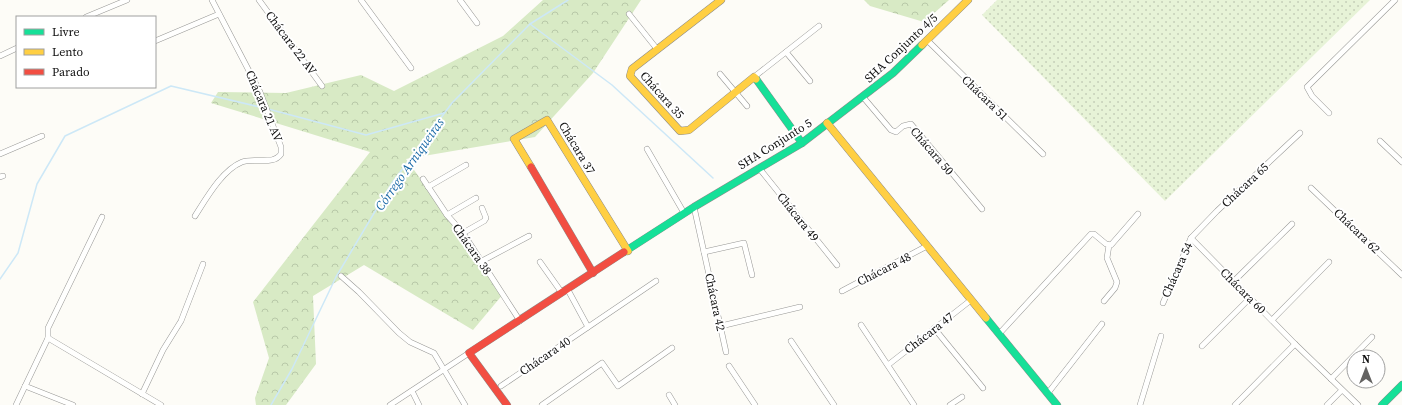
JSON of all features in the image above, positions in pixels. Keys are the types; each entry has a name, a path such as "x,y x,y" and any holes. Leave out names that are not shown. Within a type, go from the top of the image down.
{"street":[{"name":"Chácara 21 AV","path":"195,216 211,192 231,169 242,162 249,160 273,160 281,154 281,147 260,92 212,0"},
{"name":"Chácara 22 AV","path":"259,0 322,86"},
{"path":"361,0 411,68"},
{"path":"460,0 477,23"},
{"name":"Chácara 35","path":"721,0 632,69 630,75 680,131 689,130 819,26"},
{"name":"SHA Conjunto 4/5","path":"828,123 894,73 968,0"},
{"path":"1329,113 1312,96 1307,87 1395,0"},
{"path":"88,16 124,1"},
{"path":"156,41 219,14"},
{"path":"630,14 658,49"},
{"name":"Chácara 51","path":"928,40 1043,154"},
{"path":"0,56 16,48"},
{"path":"786,52 810,81"},
{"path":"720,74 747,106"},
{"path":"754,77 802,143"},
{"name":"Chácara 50","path":"863,97 890,130 896,132 903,126 911,124 982,209"},
{"name":"Chácara 37","path":"594,273 514,139 547,120 628,251"},
{"name":"SHA Conjunto 5","path":"390,405 684,213 802,143 828,123 1058,405"},
{"name":"Chácara 65","path":"1191,238 1217,211 1300,133"},
{"path":"0,154 42,136"},
{"path":"1380,141 1402,162"},
{"path":"647,149 684,213"},
{"path":"428,187 466,165"},
{"name":"Chácara 49","path":"759,168 837,265"},
{"name":"Chácara 38","path":"423,179 447,215 463,233 520,321"},
{"name":"Chácara 62","path":"1312,188 1402,275"},
{"path":"447,215 476,198"},
{"name":"Chácara 42","path":"694,207 726,352"},
{"path":"463,233 484,221 486,218 482,208"},
{"path":"1104,301 1115,288 1117,282 1107,258 1109,245 1114,242 1138,214"},
{"path":"16,405 48,338 48,328 102,217"},
{"path":"1234,281 1292,224"},
{"path":"999,334 1091,234 1098,236 1109,245"},
{"path":"482,261 529,236"},
{"name":"Chácara 60","path":"1191,238 1295,344 1358,405"},
{"name":"Chácara 54","path":"1163,303 1191,238"},
{"path":"704,252 744,243 752,275"},
{"name":"Chácara 48","path":"842,291 927,246"},
{"path":"540,262 565,292 588,327"},
{"path":"1272,320 1329,262"},
{"path":"142,394 163,350 180,321 203,264"},
{"path":"341,276 359,292 399,334 410,342 434,353 465,405"},
{"name":"Chácara 40","path":"501,386 656,281"},
{"path":"1202,346 1250,298"},
{"name":"Chácara 47","path":"888,365 971,300"},
{"path":"721,326 800,307"},
{"path":"1048,393 1102,324"},
{"path":"861,326 914,405"},
{"path":"934,328 983,388"},
{"path":"1140,405 1161,336"},
{"path":"1331,379 1372,337"},
{"path":"48,338 161,405"},
{"path":"791,341 834,405"},
{"path":"1235,405 1295,344"},
{"path":"542,405 602,363 618,386 672,348"},
{"path":"469,353 507,405"},
{"path":"729,366 755,405"},
{"path":"1382,405 1402,385"},
{"path":"25,386 73,405"},
{"path":"1327,405 1342,390"},
{"path":"412,391 418,405"},
{"path":"669,395 676,405"},
{"path":"950,405 962,397"}],"green space":[{"path":"543,0 641,0 593,73 535,137 406,159 504,293 473,330 364,265 313,296 316,364 286,405 256,405 255,398 269,358 253,302 370,152 211,103 218,92 286,93 361,75 394,91 503,36"},
{"path":"864,0 949,0 924,22 870,6"},
{"path":"997,0 1370,0 1165,201 982,15"}],"waterway":[{"name":"Córrego Arniqueiras","path":"271,405 292,369 336,277 392,183 452,103 530,24 568,0"},
{"path":"530,24 612,85 713,178"},
{"path":"0,279 18,253 37,184 65,136 171,86 264,108"},
{"path":"268,109 366,135 444,113"}],"traffic: fast":[{"path":"624,252 694,207 802,143 893,73 922,45"},
{"path":"756,79 802,143"},
{"path":"986,318 1057,405"},
{"path":"1382,405 1402,385"}],"traffic: slow":[{"path":"721,0 632,69 630,76 680,131 689,130 754,77 756,79"},
{"path":"922,45 968,0"},
{"path":"531,167 514,139 547,120 628,251"},
{"path":"827,123 986,318"}],"traffic: jam":[{"path":"531,167 593,273"},
{"path":"507,405 469,353 624,252"}]}
